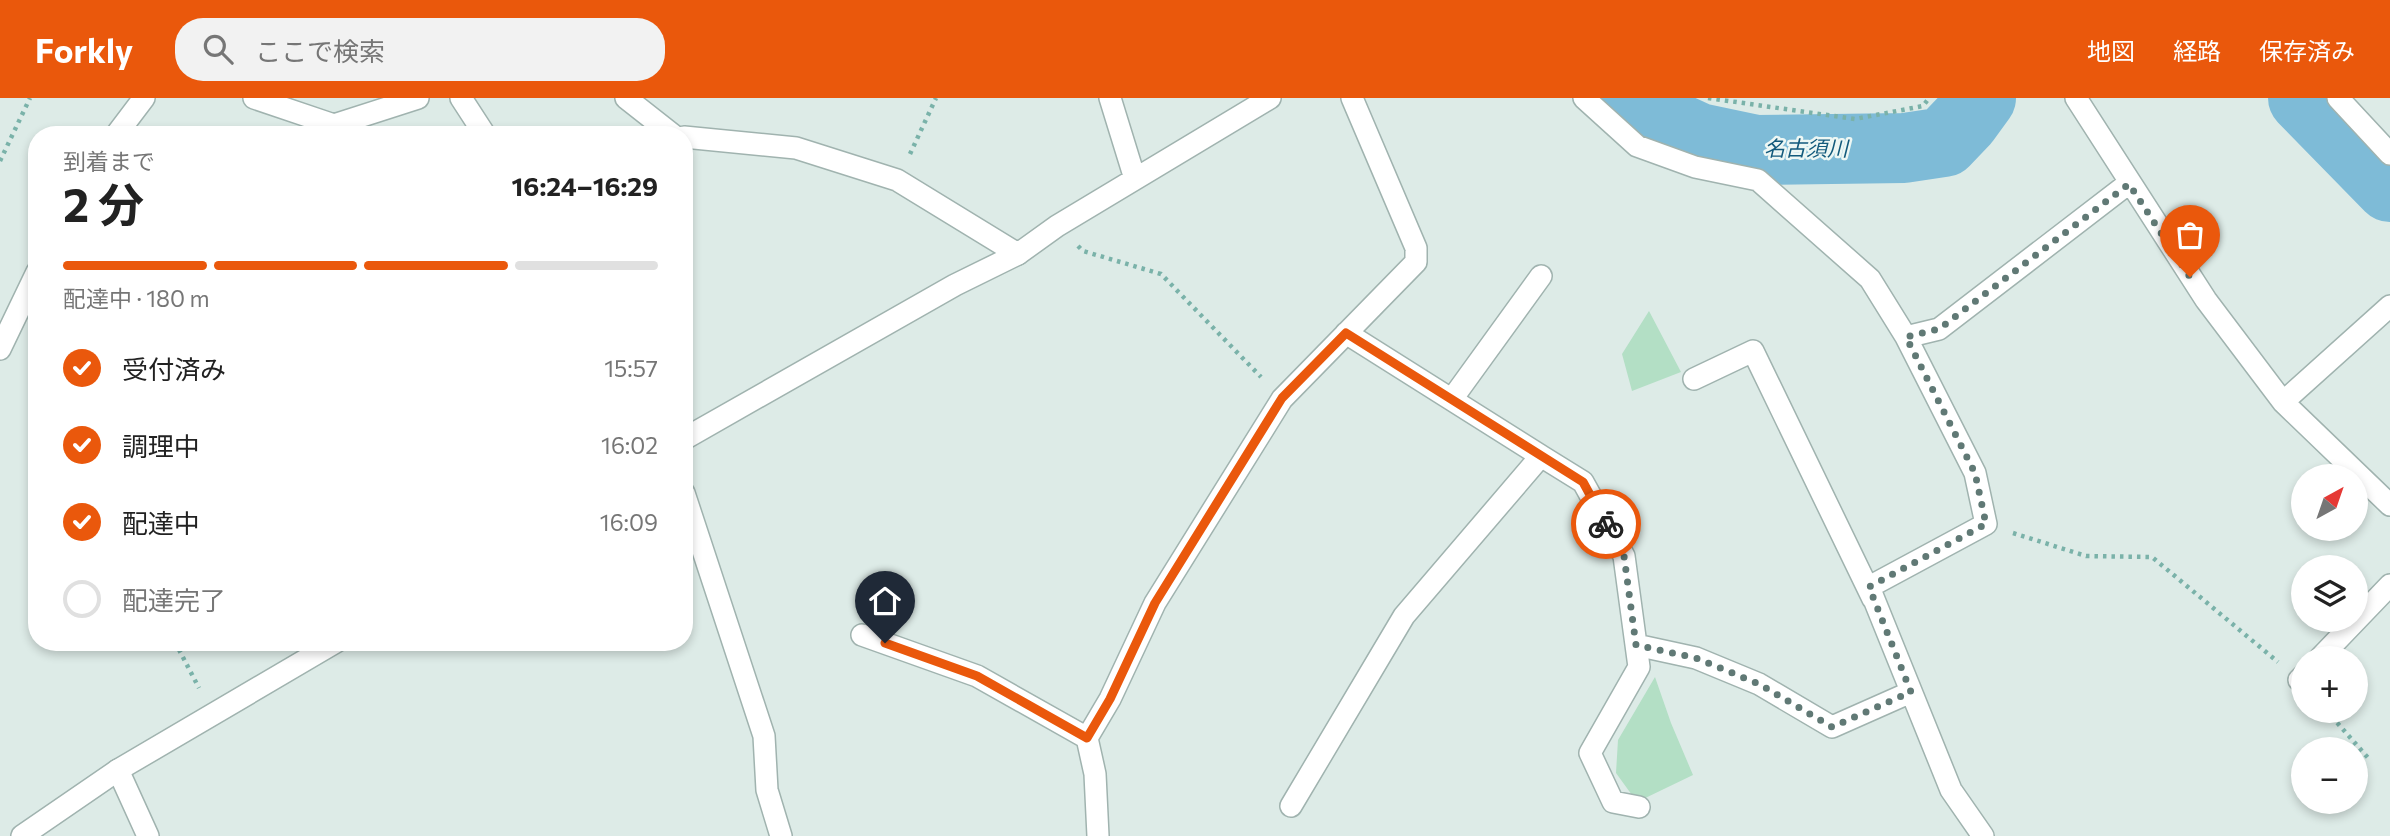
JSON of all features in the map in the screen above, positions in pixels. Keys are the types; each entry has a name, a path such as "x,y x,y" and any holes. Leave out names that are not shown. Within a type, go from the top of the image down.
{"street":[{"path":"123,126 144,98"},
{"path":"254,98 334,125 418,98"},
{"path":"461,98 479,126"},
{"path":"626,98 662,126"},
{"path":"1110,98 1135,179"},
{"path":"693,434 955,285 1018,254 1057,226 1270,98"},
{"path":"1096,836 1095,774 1087,738 1110,699 1155,603 1282,398 1416,262 1416,247 1352,98"},
{"path":"1584,98 1637,146 1695,167 1758,180 1870,279 1906,337 1975,473 1986,524 1869,587 1951,790 1983,836"},
{"path":"2076,98 2206,300 2283,402 2390,505"},
{"path":"2337,98 2390,154"},
{"path":"693,138 796,148 897,180 1018,254"},
{"path":"1906,337 1939,329 2129,184"},
{"path":"1452,399 1541,276"},
{"path":"0,349 28,291"},
{"path":"2283,402 2390,306"},
{"path":"1346,333 1583,482 1624,556 1639,667 1590,753 1613,802 1639,807"},
{"path":"1694,379 1753,351 1877,607"},
{"path":"1291,806 1404,616 1541,456"},
{"path":"693,520 764,736 767,790 781,836"},
{"path":"2332,646 2390,585"},
{"path":"862,635 977,676 1087,738"},
{"path":"1636,645 1696,658 1759,684 1832,727 1911,692"},
{"path":"22,836 118,770 322,651"},
{"path":"118,770 148,836"}],"path":[{"path":"0,161 30,98"},
{"path":"897,180 936,98"},
{"path":"1708,98 1855,119 1923,106 1929,98"},
{"path":"1057,226 1083,251 1161,274 1282,398"},
{"path":"1986,524 2086,556 2152,557 2291,670"},
{"path":"180,651 214,714"},
{"path":"2337,723 2369,759"}],"green space":[{"path":"1649,311 1681,372 1632,391 1622,354"},
{"path":"1655,677 1693,775 1637,802 1616,773 1618,740"}],"waterway":[{"name":"名古須川","path":"1621,98 1633,108 1699,138 1756,150 1904,148 1944,142 1981,98"},
{"name":"名古須川","path":"2303,98 2390,187"}],"way so far":[{"path":"1606,524 1624,556 1636,645 1696,658 1759,684 1832,727 1911,692 1869,587 1986,524 1975,473 1906,337 1939,329 2129,184 2190,277"}],"route":[{"path":"885,643 977,676 1087,738 1110,699 1155,603 1282,398 1346,333 1583,482 1606,524"}]}
